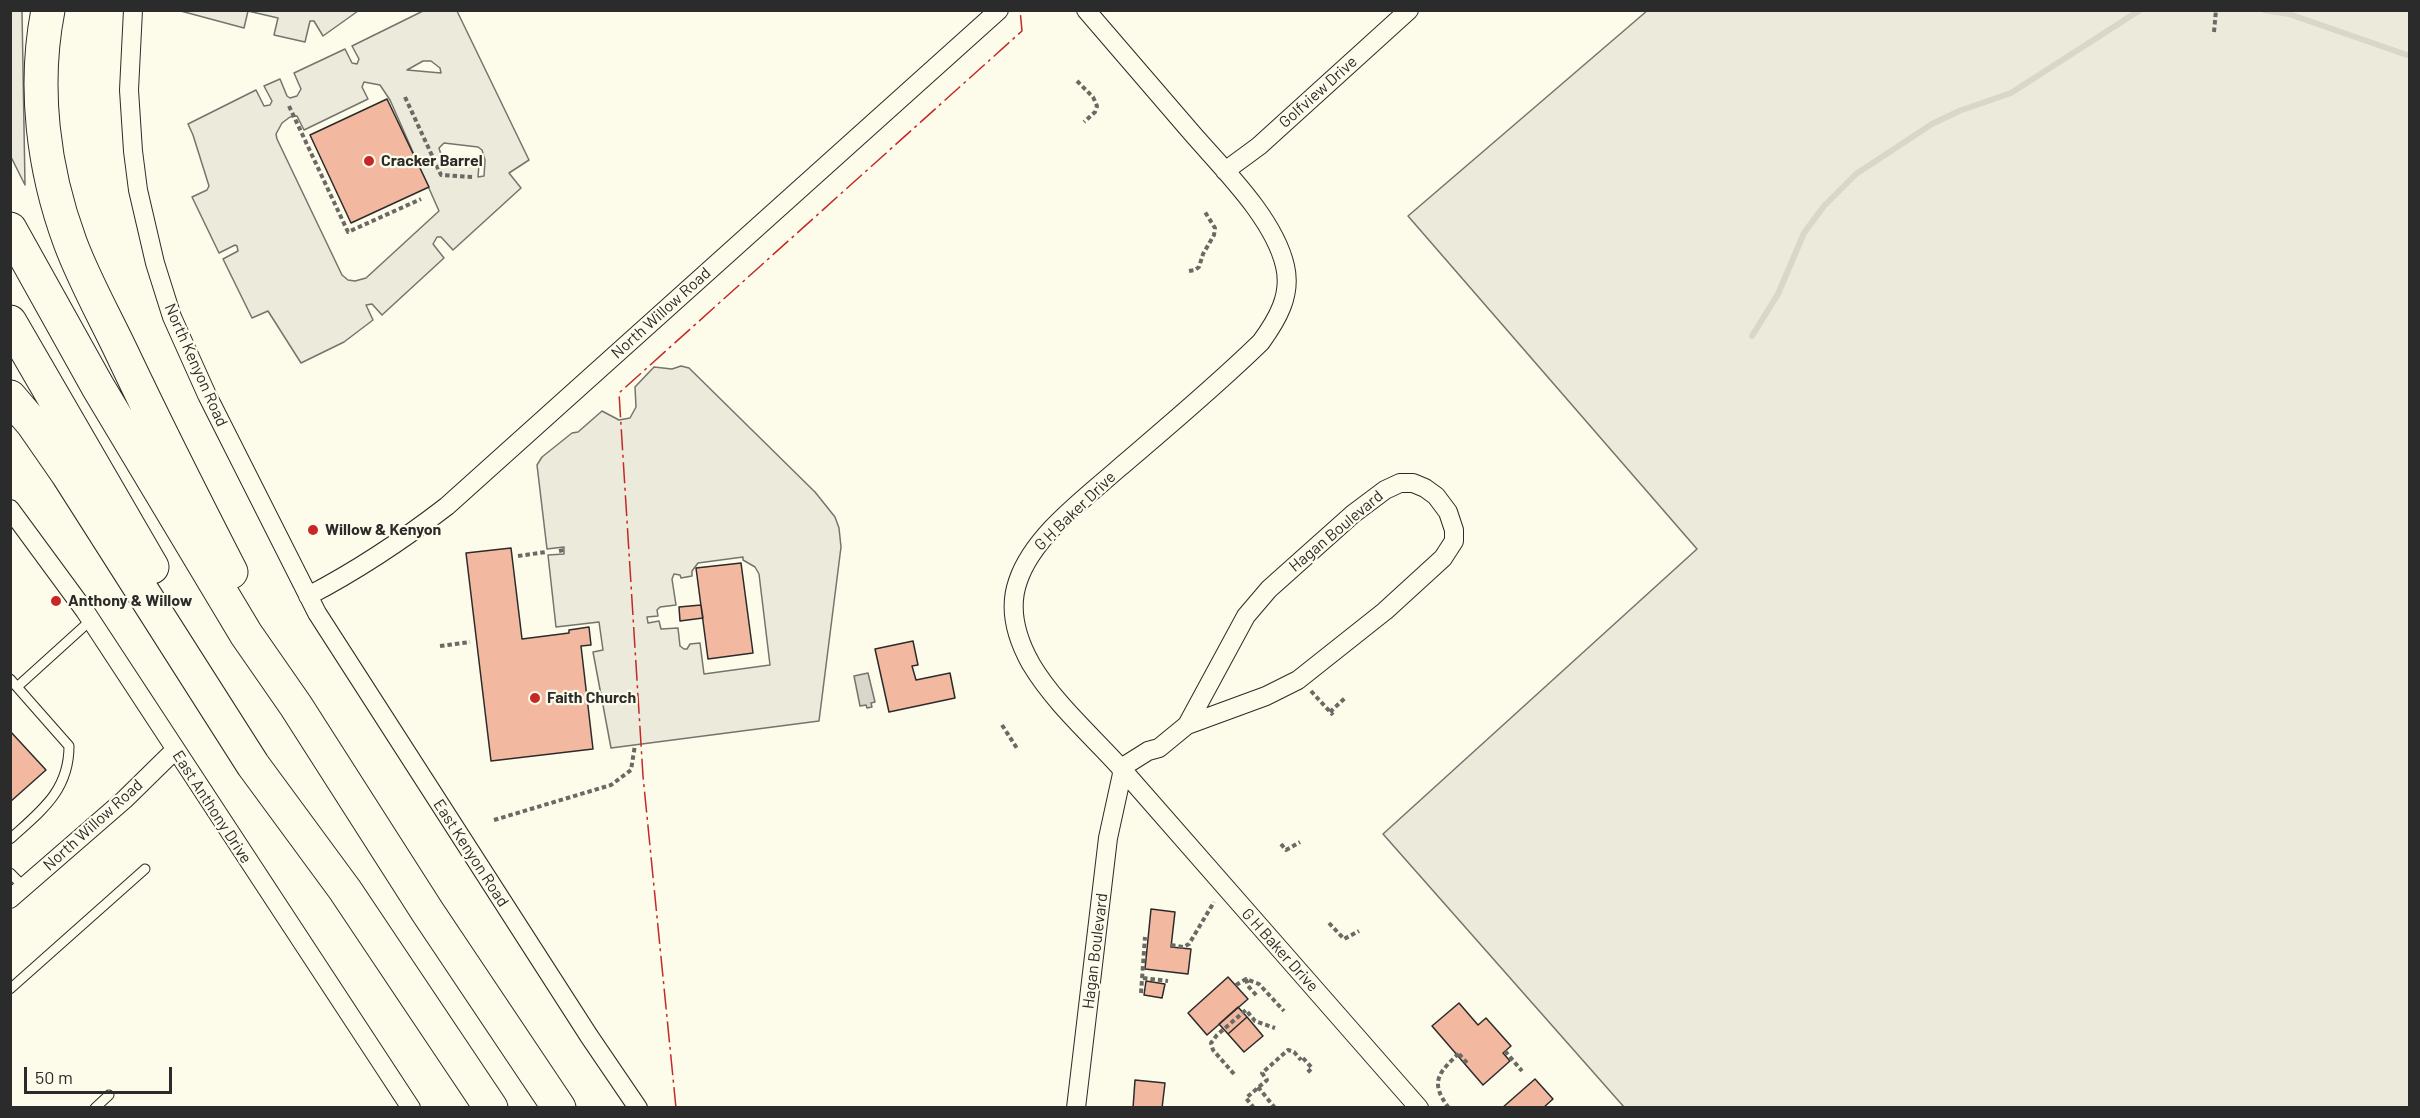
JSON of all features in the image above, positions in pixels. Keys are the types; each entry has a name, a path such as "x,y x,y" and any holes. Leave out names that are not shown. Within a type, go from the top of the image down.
{"highway":[{"path":"48,10 41,62 41,108 56,201 70,244 142,396 296,706"},
{"path":"10,229 98,387 246,634 296,706 427,911 559,1107"},
{"path":"10,322 187,627 302,812 345,890"},
{"path":"10,397 33,424 67,472 253,765 345,890 491,1107"}],"street":[{"name":"North Kenyon Road","path":"133,10 129,90 133,151 138,190 155,263 172,318 207,395 308,596"},
{"name":"North Willow Road","path":"308,596 401,541 447,506 999,10"},
{"name":"G H Baker Drive","path":"1086,10 1225,171 1258,213 1279,246 1286,279 1282,309 1261,342 1084,499 1038,544 1027,560 1017,583 1014,621 1019,641 1032,666 1054,695 1419,1107"},
{"name":"Golfview Drive","path":"1225,171 1258,146 1409,10"},
{"name":"Hagan Boulevard","path":"1076,1107 1107,838 1122,774 1121,768 1148,751 1159,748 1188,725 1266,696 1301,677 1385,611 1443,558 1454,541 1454,530 1448,512 1436,496 1413,483 1400,483 1385,490 1353,514 1269,589 1246,616 1188,725"},
{"name":"East Anthony Drive","path":"10,509 39,545 91,620 411,1107"},
{"name":"East Kenyon Road","path":"308,596 589,1036 638,1107"},
{"name":"North Willow Road","path":"17,893 124,800 175,750"}],"lane":[{"path":"10,839 51,802 69,763 69,746 14,683 91,620"},
{"path":"10,989 145,869"},
{"path":"10,873 17,893"},
{"path":"95,1107 109,1095"}],"path":[{"path":"2214,32 2216,10"},
{"path":"1077,81 1093,97 1097,106 1095,112 1084,122"},
{"path":"405,97 441,176 473,177"},
{"path":"289,106 348,232 421,199"},
{"path":"1189,271 1199,267 1203,254 1214,235 1215,228 1205,212"},
{"path":"518,556 546,552"},
{"path":"440,646 470,642"},
{"path":"1301,677 1331,713 1345,698"},
{"path":"1002,725 1018,750"},
{"path":"494,820 611,785 631,770 635,745"},
{"path":"1281,844 1286,850 1300,842"},
{"path":"1171,945 1183,947 1189,945 1223,886"},
{"path":"1329,923 1344,939 1359,931"},
{"path":"1141,993 1144,985 1146,938"},
{"path":"1143,978 1168,981"},
{"path":"1236,985 1246,979"},
{"path":"1246,979 1257,996"},
{"path":"1246,979 1259,984 1284,1011"},
{"path":"1234,1074 1213,1050 1211,1043 1217,1035 1246,1010 1255,1021 1275,1028"},
{"path":"1254,1107 1246,1098 1266,1080 1262,1072 1285,1051 1290,1050 1312,1068 1307,1073"},
{"path":"1505,1051 1522,1071"},
{"path":"1449,1107 1438,1090 1438,1077 1444,1067 1460,1053 1468,1064"},
{"path":"1258,1087 1275,1107"}],"shaded area":[{"path":"11,10 22,11 25,185 11,157"},
{"path":"177,10 358,11 323,36 314,21 310,21 305,42 274,35 278,18 248,11 244,28"},
{"path":"1648,10 2409,11 2409,1107 1624,1107 1383,834 1697,549 1408,216"},
{"path":"423,11 457,11 529,160 509,173 521,188 453,250 441,237 437,237 433,244 444,258 382,315 372,304 366,305 373,320 344,342 301,363 268,311 252,318 223,259 238,251 237,246 219,253 192,197 207,190 209,186 188,124 256,90 264,106 270,105 272,101 264,86 280,79 287,96 290,98 297,96 301,89 294,73 345,49 352,63 357,64 359,59 352,46","holes":["423,61 431,61 440,68 441,73 407,70","364,82 380,85 390,100 439,211 366,278 355,281 348,280 342,275 276,134 282,123 290,117 297,116 304,130 368,99 362,87","444,143 478,147 482,150 485,160 484,176 478,177 479,165 444,164 439,148"]},
{"path":"681,366 689,368 815,492 835,517 841,547 819,721 611,748 593,652 603,650 599,622 556,627 548,555 564,554 564,547 547,549 537,465 542,457 572,433 578,432 602,411 619,420 630,418 636,407 635,387 654,367 672,369","holes":["743,557 743,560 755,567 759,574 770,665 704,674 700,643 690,644 687,649 684,649 680,646 678,628 661,629 659,621 648,623 647,617 658,616 657,610 660,607 676,605 672,579 674,574 680,575 681,578 692,576 692,571 698,563"]},
{"path":"868,673 875,702 871,703 872,707 867,708 866,705 860,706 854,676"}],"building":[{"name":"Cracker Barrel","path":"387,99 429,187 351,223 310,135"},
{"name":"Faith Church","path":"511,548 522,639 569,633 569,630 589,627 591,645 581,646 593,749 491,761 466,553"},
{"path":"741,563 753,653 708,659 696,568"},
{"path":"701,605 703,618 680,621 679,607"},
{"path":"913,641 918,665 912,666 916,680 950,673 955,698 889,712 875,649"},
{"path":"10,731 46,770 10,802"},
{"path":"1151,909 1175,912 1171,947 1191,949 1188,974 1145,969"},
{"path":"1228,977 1248,999 1207,1035 1188,1013"},
{"path":"1146,981 1165,984 1162,998 1144,995"},
{"path":"1459,1003 1478,1025 1486,1018 1511,1046 1503,1053 1510,1061 1483,1085 1432,1026"},
{"path":"1238,1007 1247,1017 1228,1034 1219,1024"},
{"path":"1247,1017 1263,1036 1244,1052 1228,1034"},
{"path":"1535,1079 1553,1099 1543,1108 1502,1108"},
{"path":"1135,1080 1165,1083 1162,1108 1133,1108"}],"waterway":[{"path":"1752,336 1778,294 1804,233 1824,206 1856,174 1932,124 1959,111 2011,93 2140,10"},
{"path":"2264,10 2289,14 2410,56"}],"power":[{"path":"676,1108 643,776 619,393 1022,31 1020,10"}],"place":[{"name":"Cracker Barrel","path":"369,161"},
{"name":"Willow & Kenyon","path":"313,530"},
{"name":"Anthony & Willow","path":"56,601"},
{"name":"Faith Church","path":"535,698"}]}
